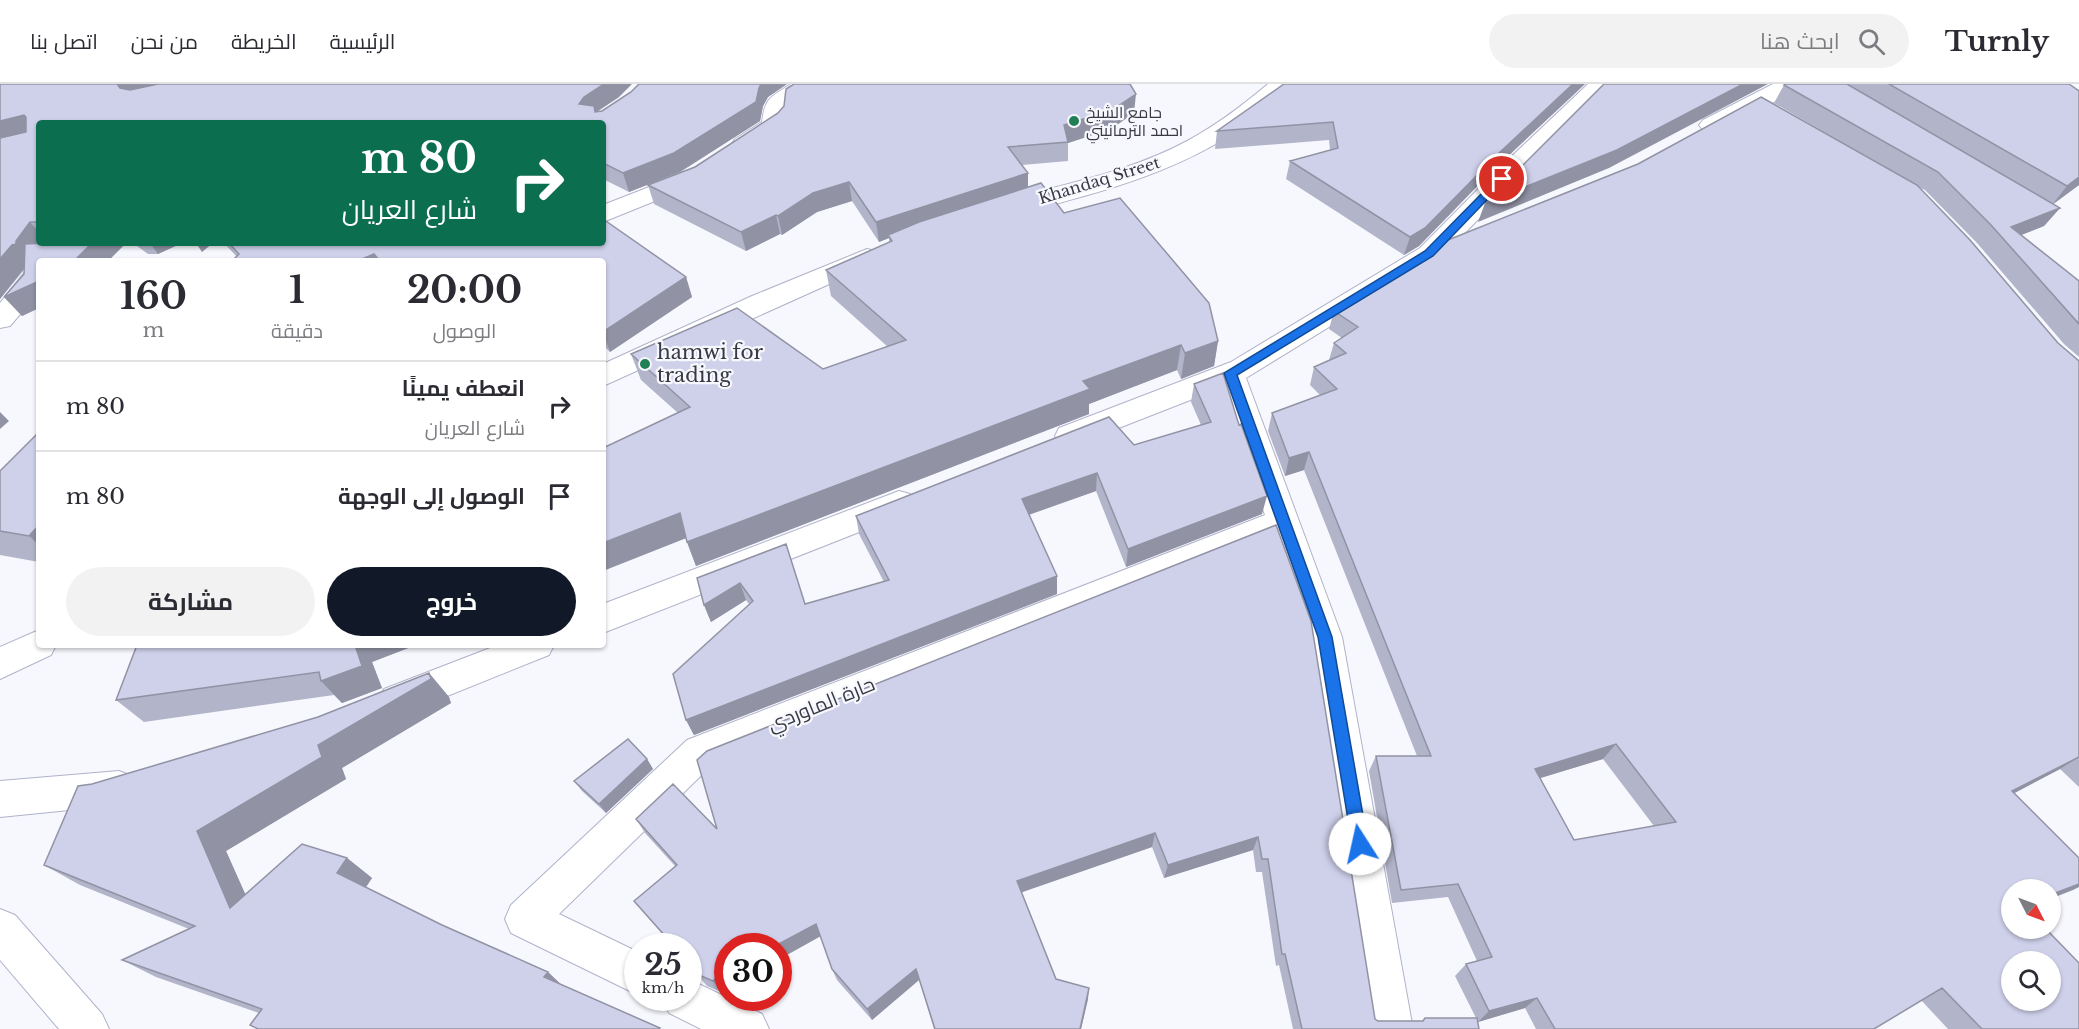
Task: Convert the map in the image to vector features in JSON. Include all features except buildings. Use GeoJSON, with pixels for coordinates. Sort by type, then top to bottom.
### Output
{"type":"FeatureCollection","features":[{"type":"Feature","properties":{"kind":"street"},"geometry":{"type":"LineString","coordinates":[[606,213],[690,178],[718,161],[773,125],[776,104],[807,84]]}},
{"type":"Feature","properties":{"kind":"street","name":"Khandaq Street"},"geometry":{"type":"LineString","coordinates":[[981,216],[1123,176],[1178,156],[1220,132],[1282,84]]}},
{"type":"Feature","properties":{"kind":"street"},"geometry":{"type":"LineString","coordinates":[[1429,254],[1502,179],[1601,84]]}},
{"type":"Feature","properties":{"kind":"street"},"geometry":{"type":"LineString","coordinates":[[1690,136],[1792,84]]}},
{"type":"Feature","properties":{"kind":"street"},"geometry":{"type":"LineString","coordinates":[[1751,103],[1782,120]]}},
{"type":"Feature","properties":{"kind":"street"},"geometry":{"type":"LineString","coordinates":[[1043,447],[1241,369],[1429,254],[1482,232]]}},
{"type":"Feature","properties":{"kind":"street"},"geometry":{"type":"LineString","coordinates":[[606,375],[762,302],[891,248]]}},
{"type":"Feature","properties":{"kind":"street"},"geometry":{"type":"LineString","coordinates":[[19,308],[36,279]]}},
{"type":"Feature","properties":{"kind":"street"},"geometry":{"type":"LineString","coordinates":[[1230,373],[1325,637],[1391,1029]]}},
{"type":"Feature","properties":{"kind":"street"},"geometry":{"type":"LineString","coordinates":[[606,618],[922,494]]}},
{"type":"Feature","properties":{"kind":"street","name":"حارة الماوردي"},"geometry":{"type":"LineString","coordinates":[[624,968],[525,919],[700,752],[1284,521]]}},
{"type":"Feature","properties":{"kind":"street"},"geometry":{"type":"LineString","coordinates":[[0,664],[36,646]]}},
{"type":"Feature","properties":{"kind":"street"},"geometry":{"type":"LineString","coordinates":[[363,713],[529,648]]}},
{"type":"Feature","properties":{"kind":"street"},"geometry":{"type":"LineString","coordinates":[[0,799],[124,788],[147,781]]}},
{"type":"Feature","properties":{"kind":"street"},"geometry":{"type":"LineString","coordinates":[[0,929],[87,1029]]}},
{"type":"Feature","properties":{"kind":"street"},"geometry":{"type":"LineString","coordinates":[[702,1007],[747,1029]]}},
{"type":"Feature","properties":{"kind":"place","name":"جامع الشيخ احمد الترمانيني"},"geometry":{"type":"Point","coordinates":[1074,121]}},
{"type":"Feature","properties":{"kind":"place","name":"hamwi for trading"},"geometry":{"type":"Point","coordinates":[645,364]}},
{"type":"Feature","properties":{"kind":"route"},"geometry":{"type":"LineString","coordinates":[[1360,844],[1325,637],[1230,373],[1241,369],[1429,254],[1502,179]]}}]}
